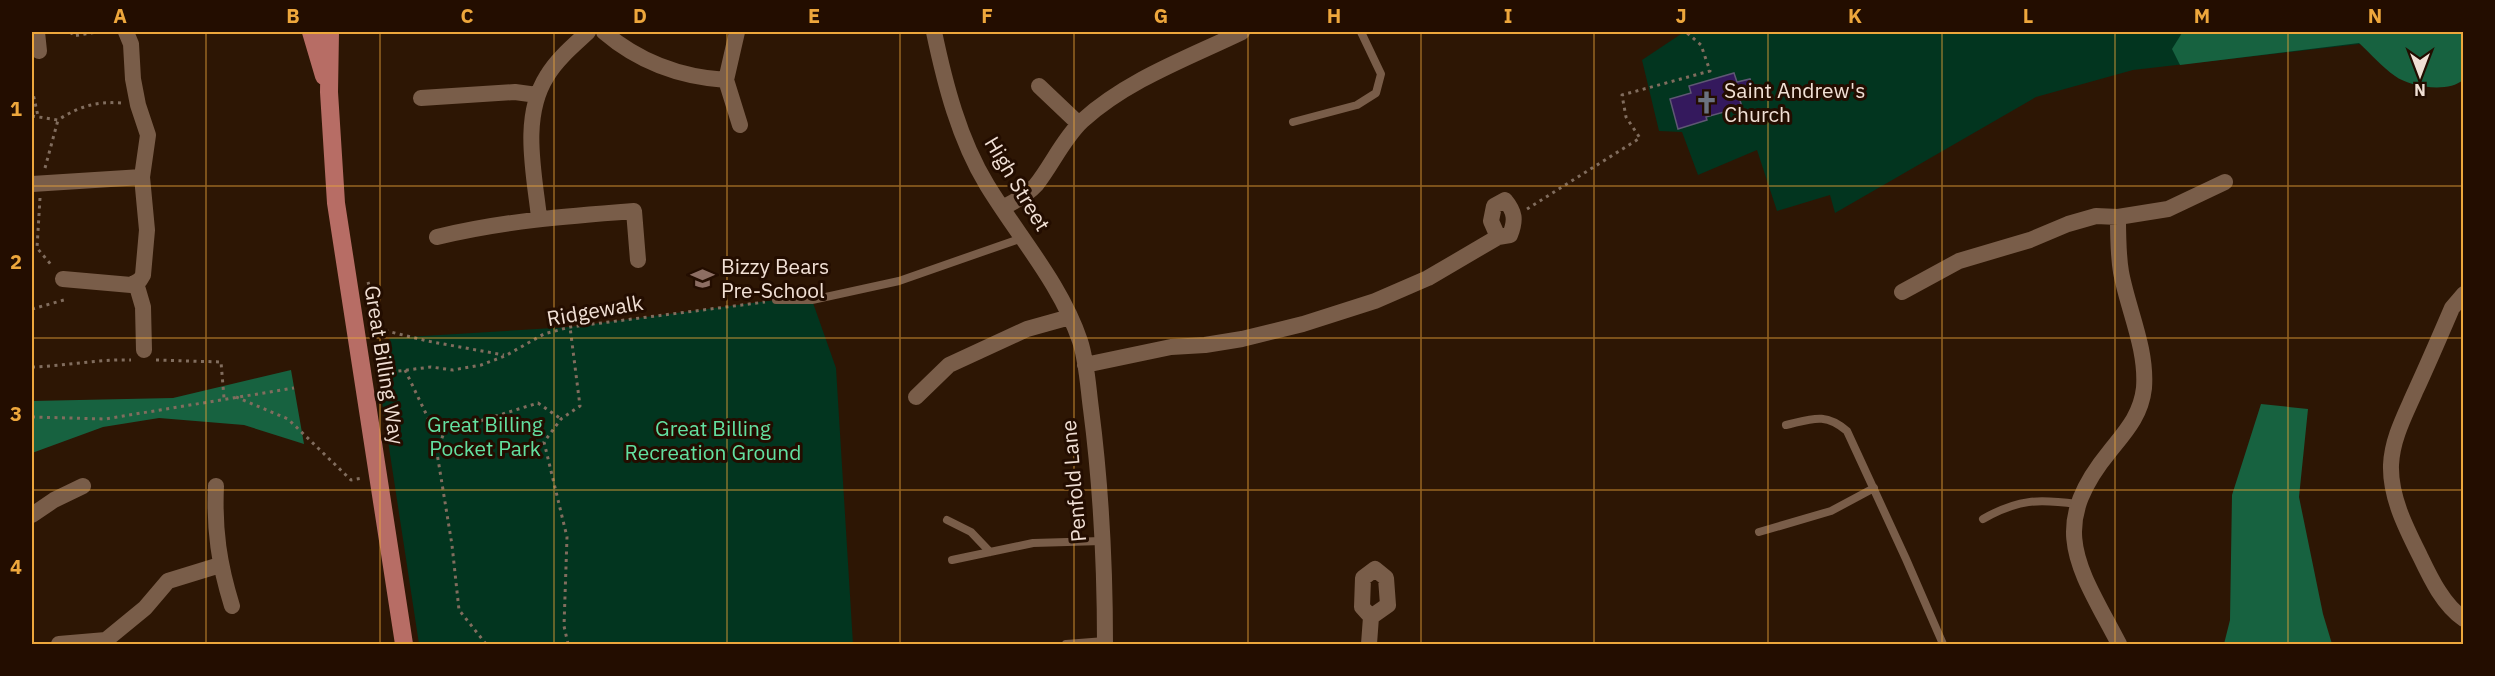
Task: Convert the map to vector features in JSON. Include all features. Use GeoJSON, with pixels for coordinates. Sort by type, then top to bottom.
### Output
{"type":"FeatureCollection","features":[{"type":"Feature","properties":{"kind":"main road","name":"Great Billing Way"},"geometry":{"type":"LineString","coordinates":[[310,32],[329,92]]}},
{"type":"Feature","properties":{"kind":"main road","name":"Great Billing Way"},"geometry":{"type":"LineString","coordinates":[[330,32],[329,92],[336,203],[404,645]]}},
{"type":"Feature","properties":{"kind":"street"},"geometry":{"type":"LineString","coordinates":[[37,32],[39,51]]}},
{"type":"Feature","properties":{"kind":"street"},"geometry":{"type":"LineString","coordinates":[[63,279],[132,285],[143,275],[147,230],[142,177],[148,135],[138,105],[133,79],[131,44],[126,32]]}},
{"type":"Feature","properties":{"kind":"street"},"geometry":{"type":"LineString","coordinates":[[539,218],[531,129],[537,95],[547,75],[567,51],[588,32]]}},
{"type":"Feature","properties":{"kind":"street"},"geometry":{"type":"LineString","coordinates":[[604,32],[631,52],[667,69],[696,77],[726,80]]}},
{"type":"Feature","properties":{"kind":"street"},"geometry":{"type":"LineString","coordinates":[[737,32],[726,80],[740,125]]}},
{"type":"Feature","properties":{"kind":"street","name":"High Street"},"geometry":{"type":"LineString","coordinates":[[934,32],[940,63],[967,146],[986,184],[1070,317]]}},
{"type":"Feature","properties":{"kind":"street"},"geometry":{"type":"LineString","coordinates":[[1002,208],[1018,200],[1035,186],[1079,124],[1100,105],[1147,78],[1242,32]]}},
{"type":"Feature","properties":{"kind":"street"},"geometry":{"type":"LineString","coordinates":[[1039,86],[1079,124]]}},
{"type":"Feature","properties":{"kind":"street"},"geometry":{"type":"LineString","coordinates":[[421,98],[515,92],[537,95]]}},
{"type":"Feature","properties":{"kind":"street"},"geometry":{"type":"LineString","coordinates":[[36,183],[142,177]]}},
{"type":"Feature","properties":{"kind":"street"},"geometry":{"type":"LineString","coordinates":[[1902,292],[1959,261],[1993,253],[2096,216],[2118,218],[2168,209],[2225,182]]}},
{"type":"Feature","properties":{"kind":"street"},"geometry":{"type":"LineString","coordinates":[[1085,365],[1171,347],[1205,345],[1242,339],[1303,324],[1375,301],[1428,278],[1498,237],[1510,235],[1514,210],[1505,200],[1494,206],[1491,221],[1498,237]]}},
{"type":"Feature","properties":{"kind":"street"},"geometry":{"type":"LineString","coordinates":[[437,237],[483,225],[539,218],[634,211],[639,260]]}},
{"type":"Feature","properties":{"kind":"street"},"geometry":{"type":"LineString","coordinates":[[2118,218],[2120,262],[2140,344],[2144,388],[2141,405],[2134,421],[2092,472],[2077,504],[2073,530],[2079,566],[2119,645]]}},
{"type":"Feature","properties":{"kind":"street"},"geometry":{"type":"LineString","coordinates":[[136,283],[143,307],[144,350]]}},
{"type":"Feature","properties":{"kind":"street"},"geometry":{"type":"LineString","coordinates":[[2463,294],[2452,308],[2394,442],[2391,465],[2393,489],[2403,521],[2440,593],[2456,614],[2463,619]]}},
{"type":"Feature","properties":{"kind":"street"},"geometry":{"type":"LineString","coordinates":[[916,396],[949,365],[1027,329],[1070,317]]}},
{"type":"Feature","properties":{"kind":"street","name":"Penfold Lane"},"geometry":{"type":"LineString","coordinates":[[1070,317],[1081,343],[1094,432],[1102,541],[1105,643]]}},
{"type":"Feature","properties":{"kind":"street"},"geometry":{"type":"LineString","coordinates":[[32,515],[54,500],[83,486]]}},
{"type":"Feature","properties":{"kind":"street"},"geometry":{"type":"LineString","coordinates":[[216,486],[214,521],[220,565],[232,606]]}},
{"type":"Feature","properties":{"kind":"street"},"geometry":{"type":"LineString","coordinates":[[59,645],[107,643],[145,608],[168,580],[220,565]]}},
{"type":"Feature","properties":{"kind":"street"},"geometry":{"type":"LineString","coordinates":[[1369,645],[1371,617]]}},
{"type":"Feature","properties":{"kind":"lane"},"geometry":{"type":"LineString","coordinates":[[1293,122],[1357,105],[1376,93],[1380,74],[1361,32]]}},
{"type":"Feature","properties":{"kind":"lane"},"geometry":{"type":"LineString","coordinates":[[776,300],[812,300],[899,281],[1022,238]]}},
{"type":"Feature","properties":{"kind":"lane"},"geometry":{"type":"LineString","coordinates":[[1786,425],[1822,418],[1835,421],[1847,431],[1943,645]]}},
{"type":"Feature","properties":{"kind":"lane"},"geometry":{"type":"LineString","coordinates":[[1759,532],[1832,511],[1874,488]]}},
{"type":"Feature","properties":{"kind":"lane"},"geometry":{"type":"LineString","coordinates":[[1983,519],[2007,506],[2023,502],[2045,501],[2077,504]]}},
{"type":"Feature","properties":{"kind":"lane"},"geometry":{"type":"LineString","coordinates":[[947,520],[971,532],[990,552]]}},
{"type":"Feature","properties":{"kind":"lane"},"geometry":{"type":"LineString","coordinates":[[952,560],[1033,543],[1102,541]]}},
{"type":"Feature","properties":{"kind":"lane"},"geometry":{"type":"LineString","coordinates":[[1066,645],[1105,643]]}},
{"type":"Feature","properties":{"kind":"path"},"geometry":{"type":"LineString","coordinates":[[71,32],[73,36],[97,32]]}},
{"type":"Feature","properties":{"kind":"path"},"geometry":{"type":"LineString","coordinates":[[1514,218],[1640,138],[1626,117],[1622,95],[1710,71],[1701,45],[1686,32]]}},
{"type":"Feature","properties":{"kind":"path"},"geometry":{"type":"LineString","coordinates":[[32,89],[38,117]]}},
{"type":"Feature","properties":{"kind":"path"},"geometry":{"type":"LineString","coordinates":[[32,309],[64,300],[63,279],[37,248],[36,183],[58,120],[76,108],[105,102],[138,105]]}},
{"type":"Feature","properties":{"kind":"path"},"geometry":{"type":"LineString","coordinates":[[32,116],[58,120]]}},
{"type":"Feature","properties":{"kind":"path"},"geometry":{"type":"LineString","coordinates":[[348,281],[367,279],[375,312],[383,330],[505,356]]}},
{"type":"Feature","properties":{"kind":"path","name":"Ridgewalk"},"geometry":{"type":"LineString","coordinates":[[391,372],[431,367],[462,368],[481,365],[505,356],[544,334],[570,327],[776,300]]}},
{"type":"Feature","properties":{"kind":"path"},"geometry":{"type":"LineString","coordinates":[[568,645],[564,626],[567,537],[544,442],[561,418],[580,406],[570,327]]}},
{"type":"Feature","properties":{"kind":"path"},"geometry":{"type":"LineString","coordinates":[[405,370],[431,424],[444,432],[538,403],[561,418]]}},
{"type":"Feature","properties":{"kind":"path"},"geometry":{"type":"LineString","coordinates":[[32,417],[105,418],[294,388]]}},
{"type":"Feature","properties":{"kind":"path"},"geometry":{"type":"LineString","coordinates":[[235,397],[288,419],[351,480],[378,476]]}},
{"type":"Feature","properties":{"kind":"path"},"geometry":{"type":"LineString","coordinates":[[444,432],[437,453],[452,545],[459,610],[486,645]]}},
{"type":"Feature","properties":{"kind":"green space"},"geometry":{"type":"Polygon","coordinates":[[[1684,32],[2464,32],[2133,70],[2036,97],[1835,213],[1830,195],[1777,211],[1757,150],[1698,175],[1682,132],[1659,131],[1642,60],[1684,32]]]}},
{"type":"Feature","properties":{"kind":"green space"},"geometry":{"type":"Polygon","coordinates":[[[2463,32],[2463,80],[2456,84],[2439,87],[2410,83],[2381,65],[2359,43],[2180,65],[2172,49],[2182,33],[2463,32]]]}},
{"type":"Feature","properties":{"kind":"green space"},"geometry":{"type":"Polygon","coordinates":[[[776,300],[812,300],[836,368],[853,644],[419,644],[377,369],[390,338],[570,327],[776,300]]]}},
{"type":"Feature","properties":{"kind":"green space"},"geometry":{"type":"Polygon","coordinates":[[[291,370],[304,444],[244,425],[159,418],[103,427],[32,453],[32,401],[173,398],[291,370]]]}},
{"type":"Feature","properties":{"kind":"green space"},"geometry":{"type":"Polygon","coordinates":[[[2261,404],[2308,409],[2299,497],[2323,614],[2332,644],[2224,644],[2230,620],[2232,495],[2261,404]]]}},
{"type":"Feature","properties":{"kind":"building","name":"Saint Andrew's Church"},"geometry":{"type":"Polygon","coordinates":[[[1734,73],[1737,82],[1750,79],[1754,93],[1739,97],[1742,107],[1706,117],[1707,120],[1678,129],[1670,99],[1691,93],[1689,86],[1734,73]]]}},
{"type":"Feature","properties":{"kind":"place","name":"Saint Andrew's Church"},"geometry":{"type":"Point","coordinates":[1706,103]}},
{"type":"Feature","properties":{"kind":"place","name":"Bizzy Bears Pre-School"},"geometry":{"type":"Point","coordinates":[703,279]}},
{"type":"Feature","properties":{"kind":"park label","name":"Great Billing Pocket Park"},"geometry":{"type":"Point","coordinates":[485,437]}},
{"type":"Feature","properties":{"kind":"park label","name":"Great Billing Recreation Ground"},"geometry":{"type":"Point","coordinates":[713,441]}}]}
